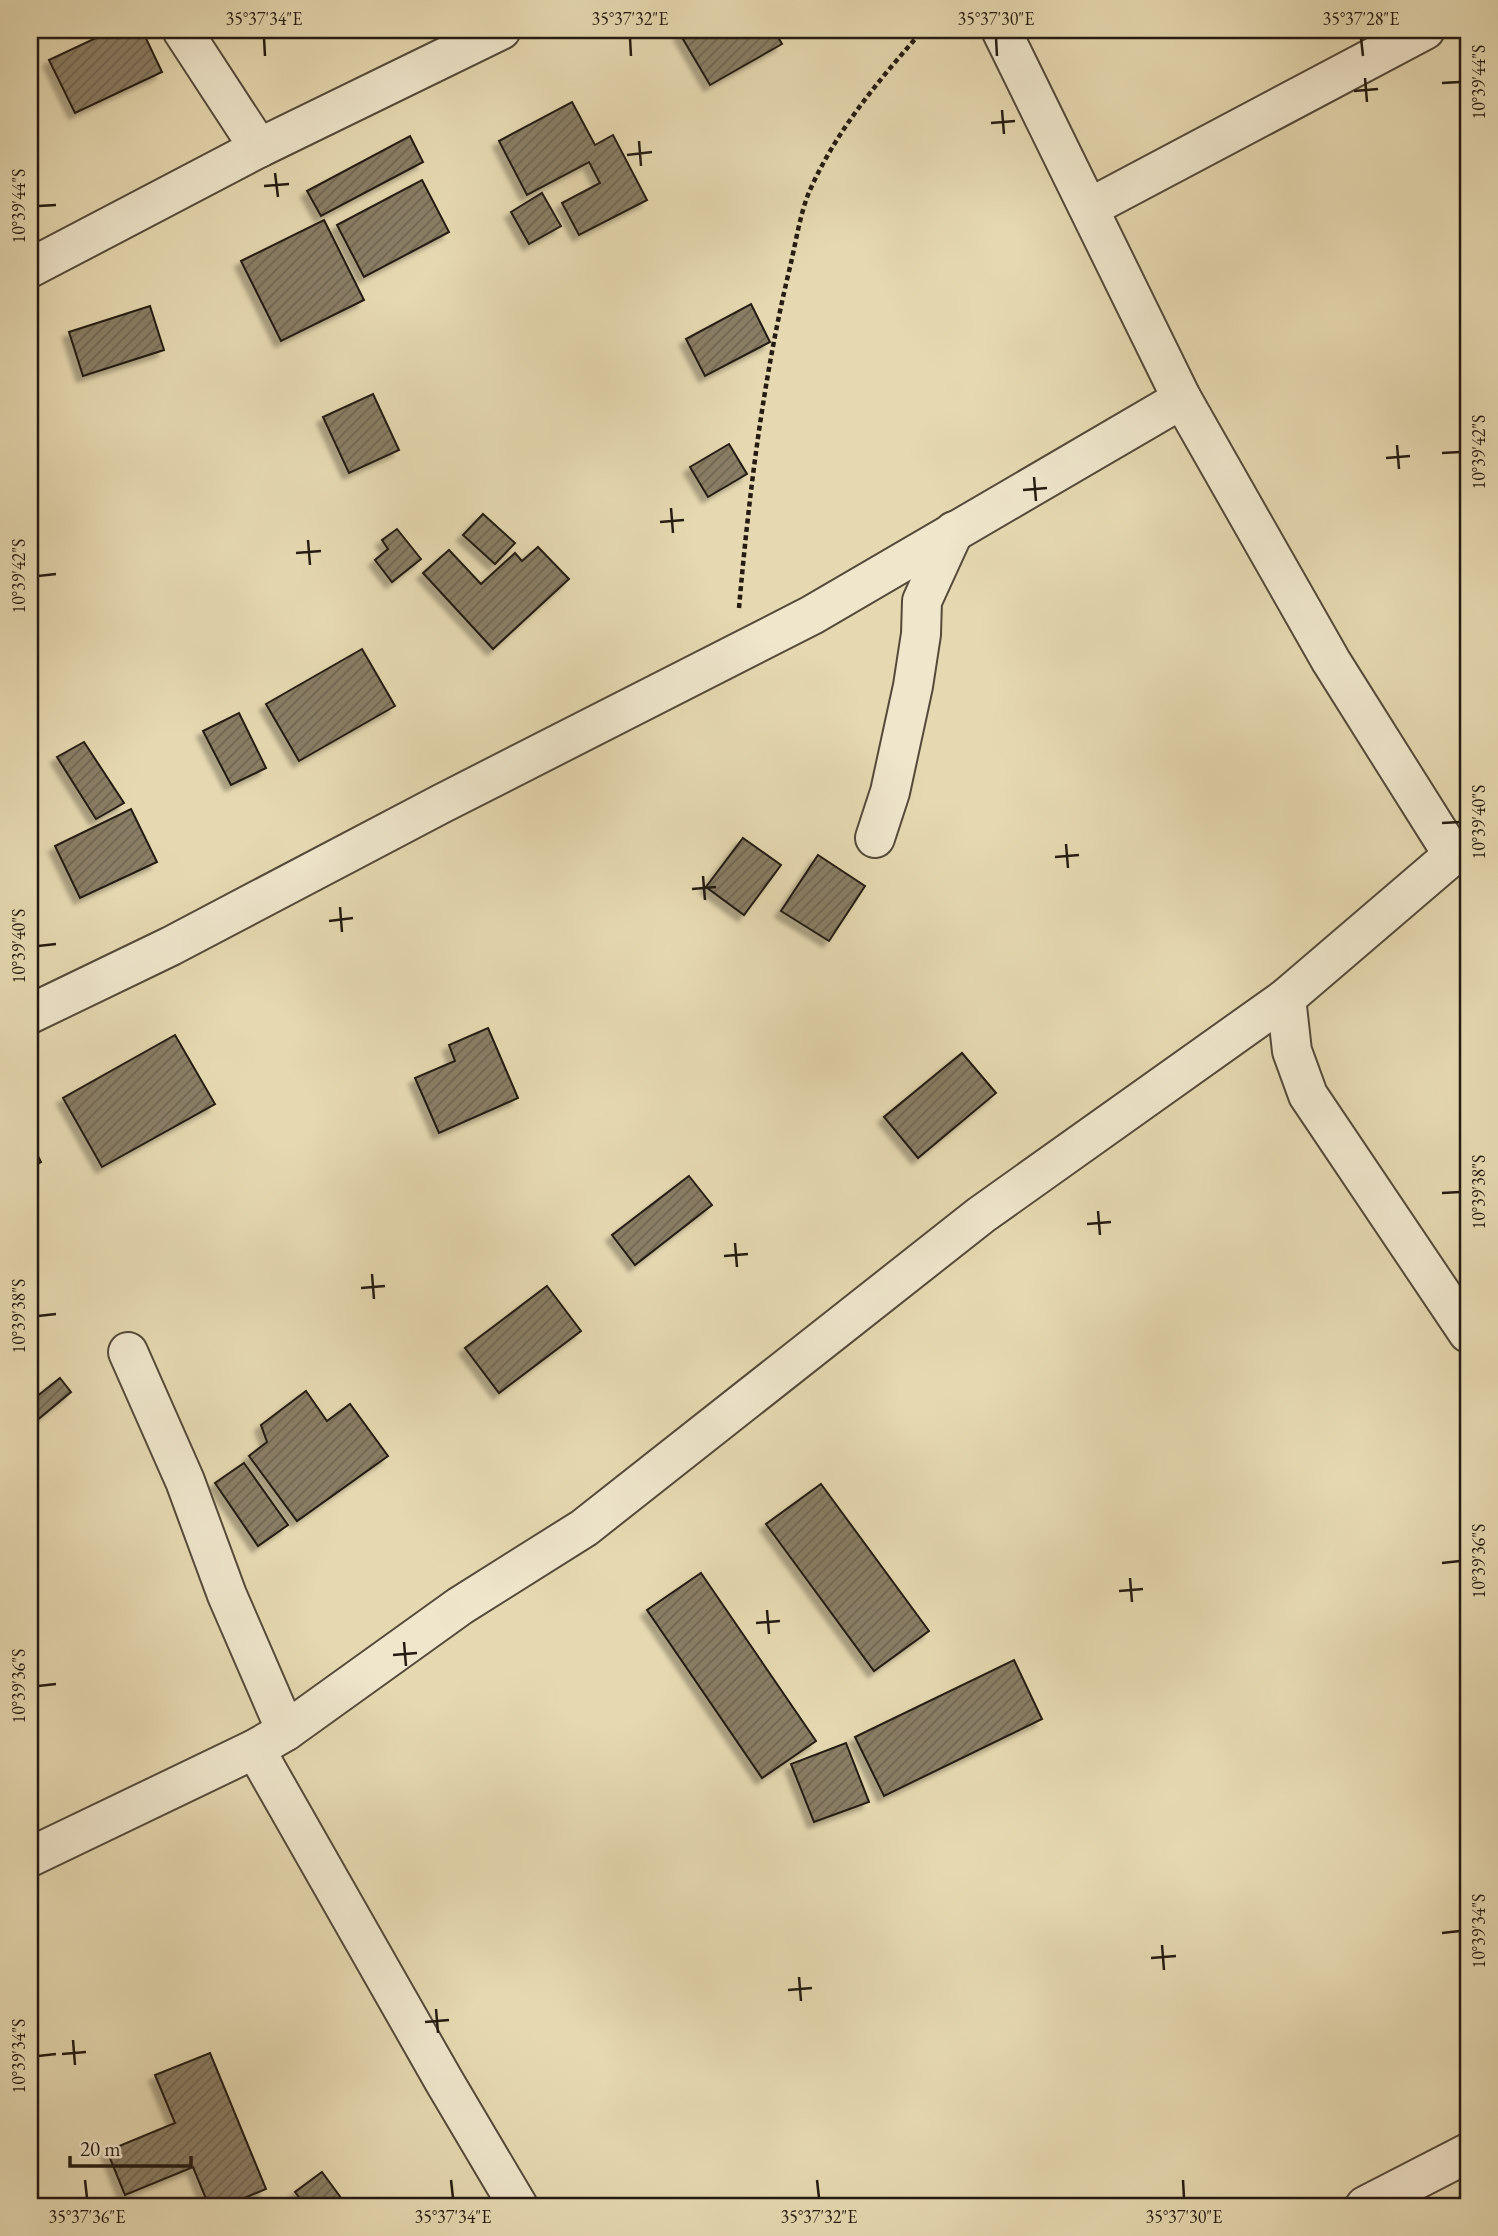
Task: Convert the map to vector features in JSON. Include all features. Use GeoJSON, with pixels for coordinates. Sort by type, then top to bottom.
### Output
{"type":"FeatureCollection","features":[{"type":"Feature","properties":{"kind":"street"},"geometry":{"type":"LineString","coordinates":[[182,30],[259,148]]}},
{"type":"Feature","properties":{"kind":"street"},"geometry":{"type":"LineString","coordinates":[[30,268],[259,148],[501,30]]}},
{"type":"Feature","properties":{"kind":"street"},"geometry":{"type":"LineString","coordinates":[[30,1857],[270,1740],[460,1606],[584,1528],[981,1215],[1286,998],[1461,852],[1331,660],[1182,399],[1014,60],[1002,30]]}},
{"type":"Feature","properties":{"kind":"street"},"geometry":{"type":"LineString","coordinates":[[1089,208],[1425,30]]}},
{"type":"Feature","properties":{"kind":"street"},"geometry":{"type":"LineString","coordinates":[[30,1014],[171,946],[811,615],[1182,399]]}},
{"type":"Feature","properties":{"kind":"street"},"geometry":{"type":"LineString","coordinates":[[875,838],[890,792],[913,686],[922,601],[954,531]]}},
{"type":"Feature","properties":{"kind":"street"},"geometry":{"type":"LineString","coordinates":[[1286,998],[1292,1051],[1308,1095],[1468,1333]]}},
{"type":"Feature","properties":{"kind":"street"},"geometry":{"type":"LineString","coordinates":[[128,1352],[185,1480],[227,1595],[270,1740],[437,2069],[519,2206]]}},
{"type":"Feature","properties":{"kind":"street"},"geometry":{"type":"LineString","coordinates":[[1365,2206],[1468,2153]]}},
{"type":"Feature","properties":{"kind":"path"},"geometry":{"type":"LineString","coordinates":[[734,654],[750,489],[782,298],[809,192],[835,141],[883,75],[923,30]]}},
{"type":"Feature","properties":{"kind":"building"},"geometry":{"type":"Polygon","coordinates":[[[113,30],[142,30],[162,72],[75,113],[49,60],[113,30]]]}},
{"type":"Feature","properties":{"kind":"building"},"geometry":{"type":"Polygon","coordinates":[[[687,30],[774,30],[782,44],[710,85],[680,34],[687,30]]]}},
{"type":"Feature","properties":{"kind":"building"},"geometry":{"type":"Polygon","coordinates":[[[572,102],[595,145],[613,135],[647,200],[579,235],[562,203],[600,183],[589,162],[527,195],[499,141],[572,102]]]}},
{"type":"Feature","properties":{"kind":"building"},"geometry":{"type":"Polygon","coordinates":[[[410,136],[423,162],[321,216],[307,191],[410,136]]]}},
{"type":"Feature","properties":{"kind":"building"},"geometry":{"type":"Polygon","coordinates":[[[422,180],[449,232],[364,277],[337,225],[422,180]]]}},
{"type":"Feature","properties":{"kind":"building"},"geometry":{"type":"Polygon","coordinates":[[[542,193],[561,226],[529,244],[511,212],[542,193]]]}},
{"type":"Feature","properties":{"kind":"building"},"geometry":{"type":"Polygon","coordinates":[[[324,220],[364,300],[281,341],[241,261],[324,220]]]}},
{"type":"Feature","properties":{"kind":"building"},"geometry":{"type":"Polygon","coordinates":[[[751,304],[770,342],[705,376],[686,339],[751,304]]]}},
{"type":"Feature","properties":{"kind":"building"},"geometry":{"type":"Polygon","coordinates":[[[150,306],[164,350],[83,376],[69,332],[150,306]]]}},
{"type":"Feature","properties":{"kind":"building"},"geometry":{"type":"Polygon","coordinates":[[[373,394],[399,450],[349,473],[323,417],[373,394]]]}},
{"type":"Feature","properties":{"kind":"building"},"geometry":{"type":"Polygon","coordinates":[[[729,444],[747,474],[708,497],[690,467],[729,444]]]}},
{"type":"Feature","properties":{"kind":"building"},"geometry":{"type":"Polygon","coordinates":[[[483,514],[515,543],[495,564],[463,535],[483,514]]]}},
{"type":"Feature","properties":{"kind":"building"},"geometry":{"type":"Polygon","coordinates":[[[397,529],[421,559],[392,582],[375,560],[388,549],[382,540],[397,529]]]}},
{"type":"Feature","properties":{"kind":"building"},"geometry":{"type":"Polygon","coordinates":[[[538,547],[569,579],[493,649],[423,573],[449,550],[481,584],[515,553],[522,561],[538,547]]]}},
{"type":"Feature","properties":{"kind":"building"},"geometry":{"type":"Polygon","coordinates":[[[362,649],[395,706],[299,761],[266,704],[362,649]]]}},
{"type":"Feature","properties":{"kind":"building"},"geometry":{"type":"Polygon","coordinates":[[[239,713],[266,768],[231,785],[203,731],[239,713]]]}},
{"type":"Feature","properties":{"kind":"building"},"geometry":{"type":"Polygon","coordinates":[[[84,742],[124,803],[96,819],[57,757],[84,742]]]}},
{"type":"Feature","properties":{"kind":"building"},"geometry":{"type":"Polygon","coordinates":[[[131,809],[157,862],[80,898],[55,846],[131,809]]]}},
{"type":"Feature","properties":{"kind":"building"},"geometry":{"type":"Polygon","coordinates":[[[743,838],[781,865],[744,915],[706,887],[743,838]]]}},
{"type":"Feature","properties":{"kind":"building"},"geometry":{"type":"Polygon","coordinates":[[[818,855],[865,886],[829,941],[781,911],[818,855]]]}},
{"type":"Feature","properties":{"kind":"building"},"geometry":{"type":"Polygon","coordinates":[[[488,1028],[518,1098],[439,1133],[415,1078],[455,1061],[449,1045],[488,1028]]]}},
{"type":"Feature","properties":{"kind":"building"},"geometry":{"type":"Polygon","coordinates":[[[175,1035],[215,1104],[102,1167],[63,1098],[175,1035]]]}},
{"type":"Feature","properties":{"kind":"building"},"geometry":{"type":"Polygon","coordinates":[[[962,1053],[996,1093],[918,1158],[884,1117],[962,1053]]]}},
{"type":"Feature","properties":{"kind":"building"},"geometry":{"type":"Polygon","coordinates":[[[30,1140],[41,1162],[30,1168],[30,1140]]]}},
{"type":"Feature","properties":{"kind":"building"},"geometry":{"type":"Polygon","coordinates":[[[689,1176],[712,1205],[635,1265],[612,1235],[689,1176]]]}},
{"type":"Feature","properties":{"kind":"building"},"geometry":{"type":"Polygon","coordinates":[[[547,1286],[581,1331],[499,1393],[465,1348],[547,1286]]]}},
{"type":"Feature","properties":{"kind":"building"},"geometry":{"type":"Polygon","coordinates":[[[60,1378],[71,1392],[30,1426],[30,1402],[60,1378]]]}},
{"type":"Feature","properties":{"kind":"building"},"geometry":{"type":"Polygon","coordinates":[[[306,1391],[327,1421],[350,1404],[388,1456],[297,1521],[249,1456],[267,1442],[261,1425],[306,1391]]]}},
{"type":"Feature","properties":{"kind":"building"},"geometry":{"type":"Polygon","coordinates":[[[244,1463],[288,1525],[258,1546],[215,1483],[244,1463]]]}},
{"type":"Feature","properties":{"kind":"building"},"geometry":{"type":"Polygon","coordinates":[[[821,1484],[929,1631],[874,1671],[766,1524],[821,1484]]]}},
{"type":"Feature","properties":{"kind":"building"},"geometry":{"type":"Polygon","coordinates":[[[701,1573],[816,1741],[762,1778],[647,1610],[701,1573]]]}},
{"type":"Feature","properties":{"kind":"building"},"geometry":{"type":"Polygon","coordinates":[[[1014,1660],[1042,1719],[884,1796],[855,1737],[1014,1660]]]}},
{"type":"Feature","properties":{"kind":"building"},"geometry":{"type":"Polygon","coordinates":[[[846,1743],[869,1802],[814,1822],[791,1764],[846,1743]]]}},
{"type":"Feature","properties":{"kind":"building"},"geometry":{"type":"Polygon","coordinates":[[[210,2053],[266,2189],[225,2206],[209,2206],[193,2167],[125,2195],[107,2151],[175,2123],[155,2075],[210,2053]]]}},
{"type":"Feature","properties":{"kind":"building"},"geometry":{"type":"Polygon","coordinates":[[[322,2172],[347,2206],[306,2206],[295,2192],[322,2172]]]}}]}
